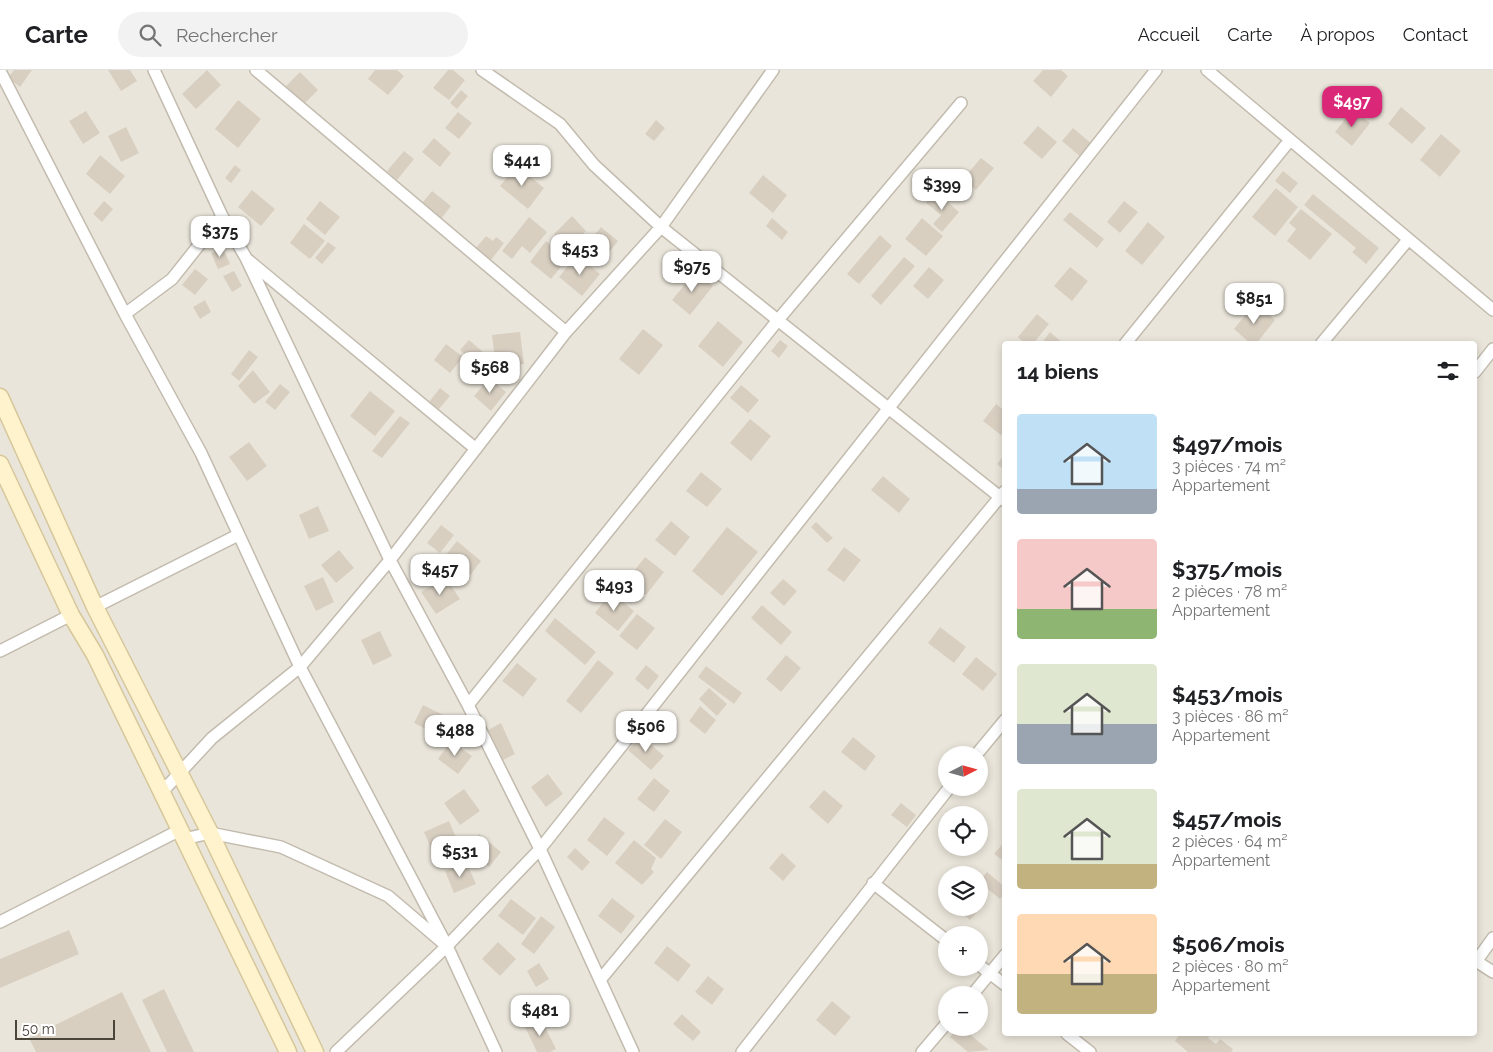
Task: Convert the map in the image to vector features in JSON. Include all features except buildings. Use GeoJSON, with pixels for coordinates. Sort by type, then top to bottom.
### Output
{"type":"FeatureCollection","features":[{"type":"Feature","properties":{"kind":"main road"},"geometry":{"type":"LineString","coordinates":[[0,398],[95,607],[181,774],[315,1052]]}},
{"type":"Feature","properties":{"kind":"main road"},"geometry":{"type":"LineString","coordinates":[[0,464],[71,615],[95,655],[288,1052]]}},
{"type":"Feature","properties":{"kind":"street"},"geometry":{"type":"LineString","coordinates":[[154,70],[222,216],[246,258],[390,560],[468,705],[540,849],[633,1052]]}},
{"type":"Feature","properties":{"kind":"street"},"geometry":{"type":"LineString","coordinates":[[256,70],[566,332]]}},
{"type":"Feature","properties":{"kind":"street"},"geometry":{"type":"LineString","coordinates":[[482,70],[560,124],[594,165],[661,227],[1002,494]]}},
{"type":"Feature","properties":{"kind":"street"},"geometry":{"type":"LineString","coordinates":[[161,793],[181,774],[212,738],[300,667],[390,560],[566,332],[661,227],[773,70]]}},
{"type":"Feature","properties":{"kind":"street"},"geometry":{"type":"LineString","coordinates":[[336,1052],[447,946],[540,849],[1156,70]]}},
{"type":"Feature","properties":{"kind":"street"},"geometry":{"type":"LineString","coordinates":[[1210,73],[1225,70]]}},
{"type":"Feature","properties":{"kind":"street"},"geometry":{"type":"LineString","coordinates":[[0,71],[125,314],[201,453],[300,667],[447,946],[496,1052]]}},
{"type":"Feature","properties":{"kind":"street"},"geometry":{"type":"LineString","coordinates":[[1210,73],[1407,241],[1493,310]]}},
{"type":"Feature","properties":{"kind":"street"},"geometry":{"type":"LineString","coordinates":[[468,705],[778,320],[961,104]]}},
{"type":"Feature","properties":{"kind":"street"},"geometry":{"type":"LineString","coordinates":[[1127,341],[1290,140]]}},
{"type":"Feature","properties":{"kind":"street"},"geometry":{"type":"LineString","coordinates":[[125,314],[172,278],[222,216]]}},
{"type":"Feature","properties":{"kind":"street"},"geometry":{"type":"LineString","coordinates":[[1324,341],[1407,241]]}},
{"type":"Feature","properties":{"kind":"street"},"geometry":{"type":"LineString","coordinates":[[246,258],[476,449]]}},
{"type":"Feature","properties":{"kind":"street"},"geometry":{"type":"LineString","coordinates":[[1477,369],[1493,349]]}},
{"type":"Feature","properties":{"kind":"street"},"geometry":{"type":"LineString","coordinates":[[600,980],[1002,498]]}},
{"type":"Feature","properties":{"kind":"street"},"geometry":{"type":"LineString","coordinates":[[95,607],[238,536]]}},
{"type":"Feature","properties":{"kind":"street"},"geometry":{"type":"LineString","coordinates":[[0,651],[71,615]]}},
{"type":"Feature","properties":{"kind":"street"},"geometry":{"type":"LineString","coordinates":[[983,746],[1002,724]]}},
{"type":"Feature","properties":{"kind":"street"},"geometry":{"type":"LineString","coordinates":[[742,1052],[942,796]]}},
{"type":"Feature","properties":{"kind":"street"},"geometry":{"type":"LineString","coordinates":[[0,922],[182,834],[210,833],[280,847],[388,896],[447,946]]}},
{"type":"Feature","properties":{"kind":"street"},"geometry":{"type":"LineString","coordinates":[[873,883],[938,934]]}},
{"type":"Feature","properties":{"kind":"street"},"geometry":{"type":"LineString","coordinates":[[1483,967],[1493,938]]}},
{"type":"Feature","properties":{"kind":"street"},"geometry":{"type":"LineString","coordinates":[[980,986],[1002,959]]}},
{"type":"Feature","properties":{"kind":"street"},"geometry":{"type":"LineString","coordinates":[[990,974],[1002,983]]}},
{"type":"Feature","properties":{"kind":"street"},"geometry":{"type":"LineString","coordinates":[[922,1052],[938,1033]]}},
{"type":"Feature","properties":{"kind":"street"},"geometry":{"type":"LineString","coordinates":[[1070,1036],[1090,1052]]}},
{"type":"Feature","properties":{"kind":"shaded area"},"geometry":{"type":"Polygon","coordinates":[[[0,70],[1493,70],[1493,1052],[0,1052],[0,70]]]}}]}
